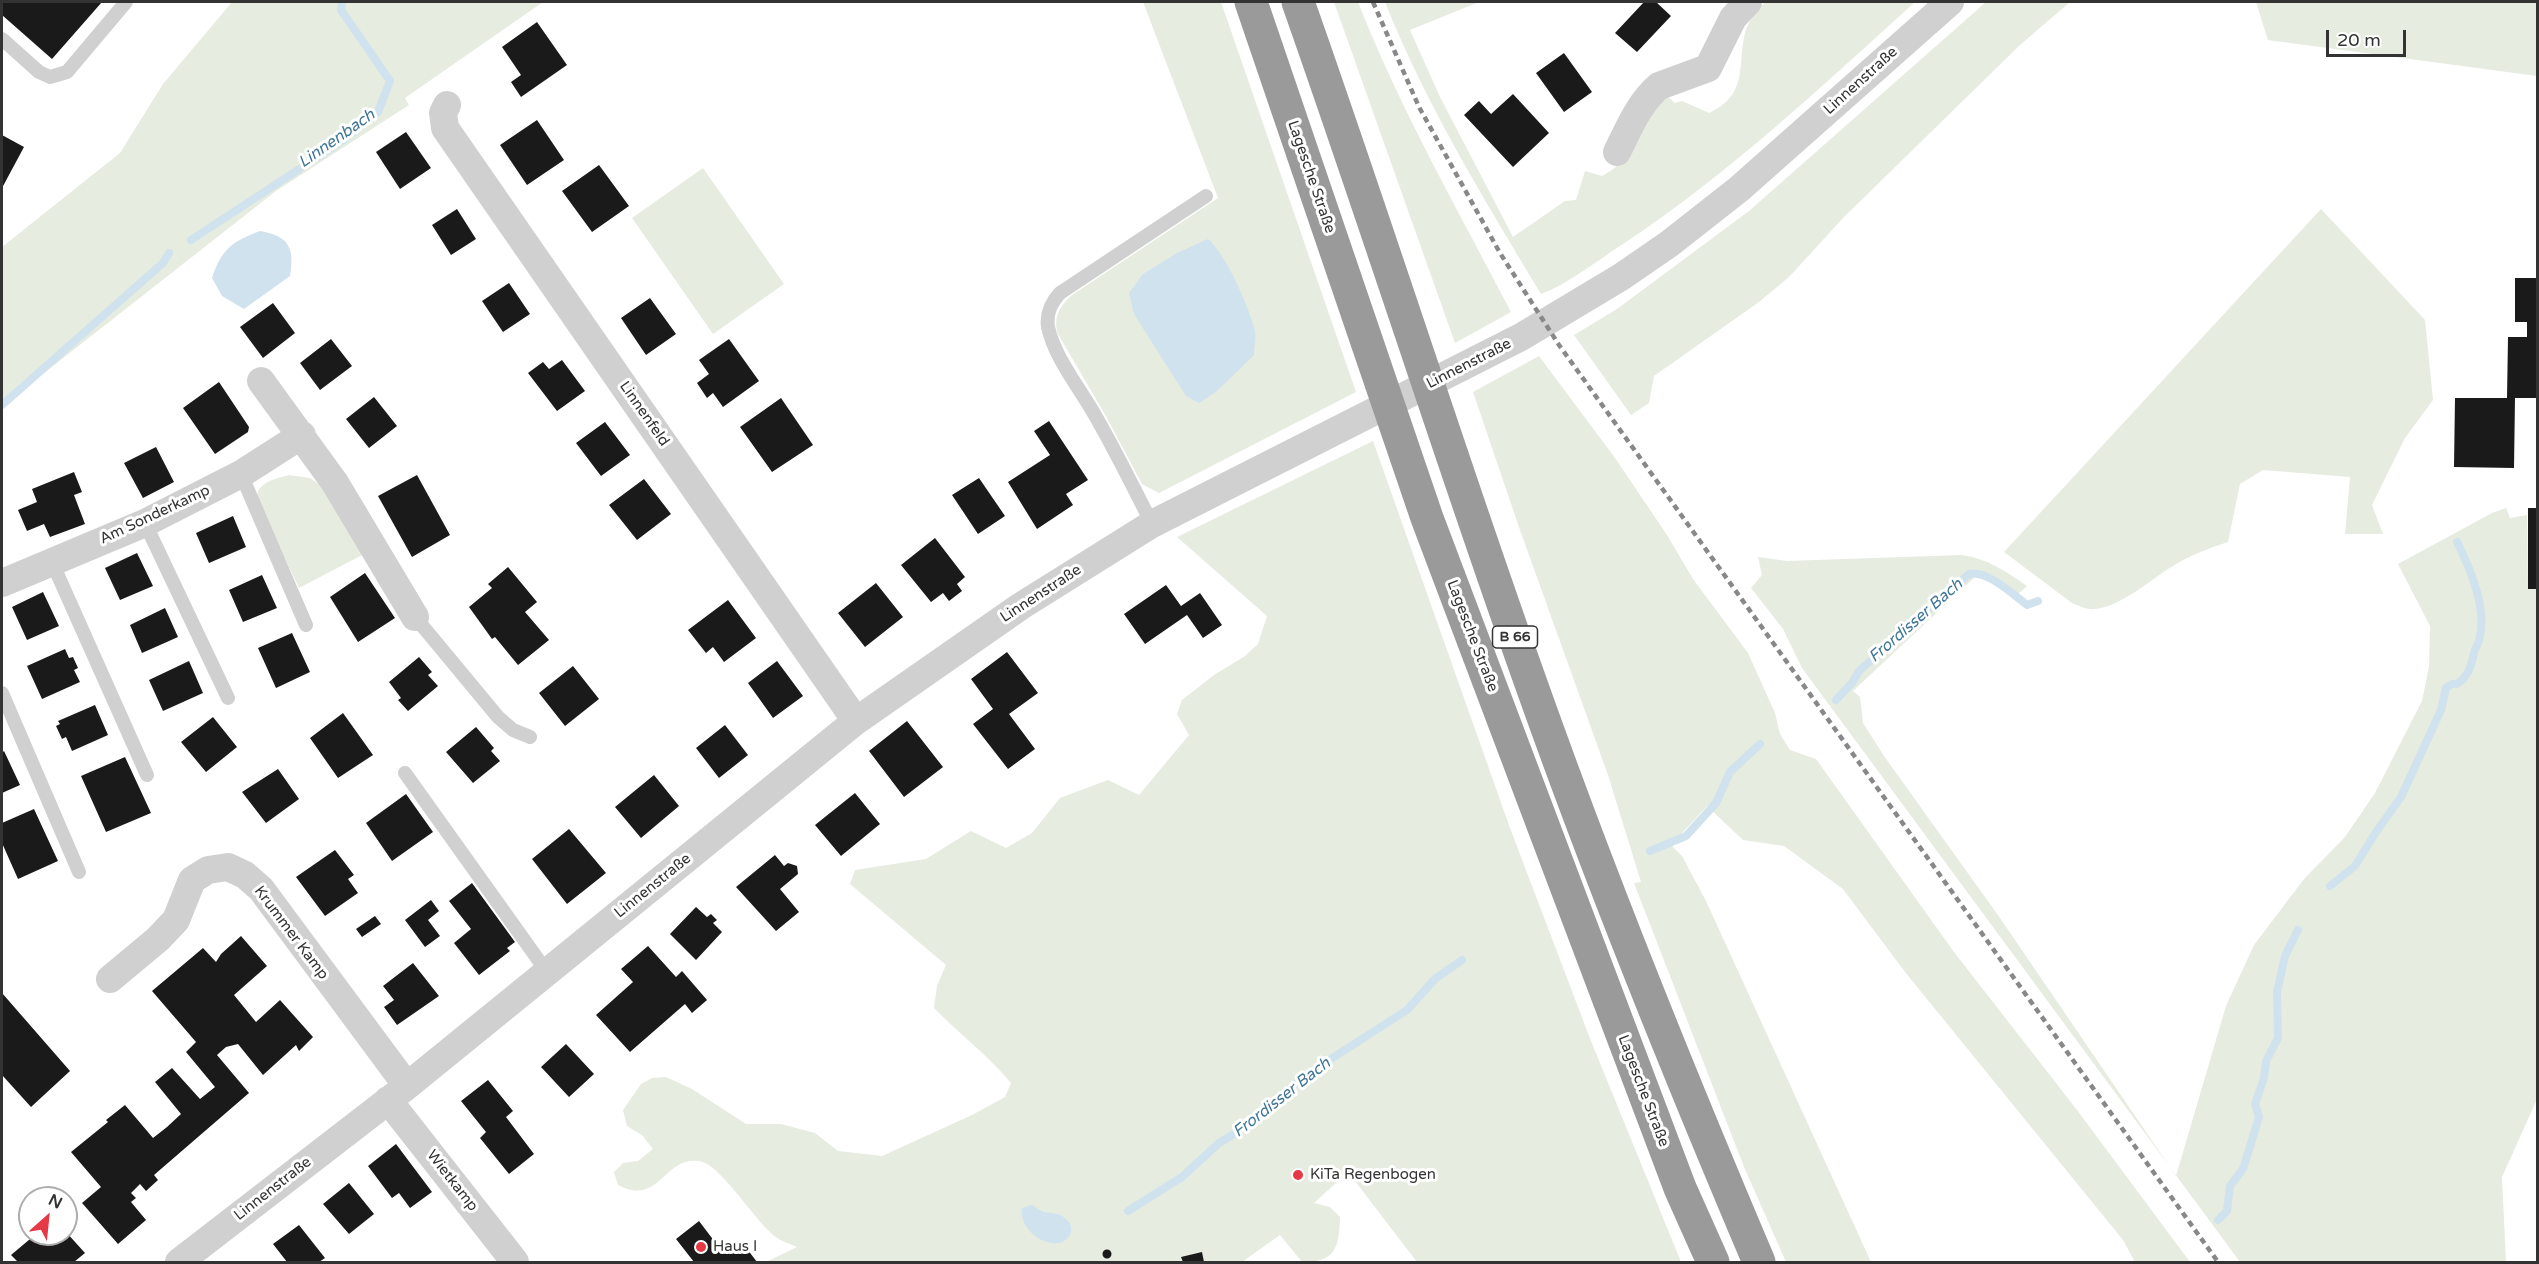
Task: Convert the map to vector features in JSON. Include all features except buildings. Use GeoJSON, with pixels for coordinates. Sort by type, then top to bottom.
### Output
{"type":"FeatureCollection","features":[{"type":"Feature","properties":{"kind":"highway","name":"Lagesche Straße"},"geometry":{"type":"LineString","coordinates":[[1251,2],[1427,518],[1680,1188],[1713,1263]]}},
{"type":"Feature","properties":{"kind":"highway","name":"B 66"},"geometry":{"type":"LineString","coordinates":[[1298,2],[1418,357],[1559,762],[1690,1100],[1759,1263]]}},
{"type":"Feature","properties":{"kind":"street"},"geometry":{"type":"LineString","coordinates":[[1617,152],[1638,111],[1653,91],[1659,86],[1708,68],[1733,18],[1748,2]]}},
{"type":"Feature","properties":{"kind":"street","name":"Linnenstraße"},"geometry":{"type":"LineString","coordinates":[[179,1263],[397,1093],[856,721],[1021,606],[1152,524],[1521,337],[1669,244],[1739,189],[1950,2]]}},
{"type":"Feature","properties":{"kind":"street","name":"Linnenfeld"},"geometry":{"type":"LineString","coordinates":[[447,105],[443,112],[445,128],[856,721]]}},
{"type":"Feature","properties":{"kind":"street"},"geometry":{"type":"LineString","coordinates":[[261,381],[335,483],[415,618]]}},
{"type":"Feature","properties":{"kind":"street","name":"Am Sonderkamp"},"geometry":{"type":"LineString","coordinates":[[2,583],[145,523],[240,474],[302,435]]}},
{"type":"Feature","properties":{"kind":"street","name":"Krummer Kamp"},"geometry":{"type":"LineString","coordinates":[[111,979],[158,939],[176,920],[192,880],[208,870],[228,867],[244,875],[261,889],[397,1093]]}},
{"type":"Feature","properties":{"kind":"street","name":"Wietkamp"},"geometry":{"type":"LineString","coordinates":[[397,1093],[515,1263]]}},
{"type":"Feature","properties":{"kind":"lane"},"geometry":{"type":"LineString","coordinates":[[2,39],[44,74],[50,77],[67,72],[126,2]]}},
{"type":"Feature","properties":{"kind":"lane"},"geometry":{"type":"LineString","coordinates":[[1152,524],[1096,418],[1053,344],[1048,313],[1052,301],[1060,293],[1206,196]]}},
{"type":"Feature","properties":{"kind":"lane"},"geometry":{"type":"LineString","coordinates":[[240,474],[306,625]]}},
{"type":"Feature","properties":{"kind":"lane"},"geometry":{"type":"LineString","coordinates":[[145,523],[228,698]]}},
{"type":"Feature","properties":{"kind":"lane"},"geometry":{"type":"LineString","coordinates":[[52,562],[147,775]]}},
{"type":"Feature","properties":{"kind":"lane"},"geometry":{"type":"LineString","coordinates":[[415,618],[498,717],[513,730],[530,736]]}},
{"type":"Feature","properties":{"kind":"lane"},"geometry":{"type":"LineString","coordinates":[[2,693],[79,872]]}},
{"type":"Feature","properties":{"kind":"lane"},"geometry":{"type":"LineString","coordinates":[[405,773],[547,972]]}},
{"type":"Feature","properties":{"kind":"shaded area"},"geometry":{"type":"Polygon","coordinates":[[[232,2],[543,2],[405,98],[409,105],[276,191],[2,406],[2,247],[120,153],[163,84],[232,2]]]}},
{"type":"Feature","properties":{"kind":"shaded area"},"geometry":{"type":"Polygon","coordinates":[[[1143,2],[1221,2],[1356,392],[1159,493],[1142,484],[1058,334],[1056,322],[1061,308],[1072,295],[1218,198],[1143,2]]]}},
{"type":"Feature","properties":{"kind":"shaded area"},"geometry":{"type":"Polygon","coordinates":[[[1334,2],[1358,2],[1411,120],[1511,312],[1455,343],[1334,2]]]}},
{"type":"Feature","properties":{"kind":"shaded area"},"geometry":{"type":"Polygon","coordinates":[[[1385,2],[1479,2],[1410,30],[1440,97],[1513,237],[1565,201],[1576,200],[1585,171],[1602,176],[1613,169],[1630,150],[1649,115],[1666,95],[1675,103],[1682,101],[1709,113],[1722,105],[1736,88],[1746,29],[1765,2],[1915,2],[1774,129],[1700,189],[1583,271],[1541,294],[1437,115],[1385,2]]]}},
{"type":"Feature","properties":{"kind":"shaded area"},"geometry":{"type":"Polygon","coordinates":[[[1986,2],[2070,2],[2020,45],[1844,217],[1789,277],[1759,302],[1654,376],[1649,403],[1631,415],[1574,335],[1617,309],[1749,211],[1986,2]]]}},
{"type":"Feature","properties":{"kind":"shaded area"},"geometry":{"type":"Polygon","coordinates":[[[2256,2],[2537,2],[2537,76],[2268,40],[2256,2]]]}},
{"type":"Feature","properties":{"kind":"shaded area"},"geometry":{"type":"Polygon","coordinates":[[[703,168],[784,284],[713,334],[632,218],[703,168]]]}},
{"type":"Feature","properties":{"kind":"shaded area"},"geometry":{"type":"Polygon","coordinates":[[[2321,209],[2425,320],[2433,400],[2405,438],[2372,505],[2383,534],[2345,534],[2350,477],[2263,470],[2240,484],[2228,542],[2182,560],[2137,591],[2105,607],[2089,609],[2072,603],[2004,552],[2321,209]]]}},
{"type":"Feature","properties":{"kind":"shaded area"},"geometry":{"type":"Polygon","coordinates":[[[1539,356],[1615,458],[1667,535],[1693,579],[1748,653],[1775,713],[1780,734],[1790,750],[1816,759],[1954,952],[2077,1110],[2190,1262],[2135,1262],[2123,1240],[1905,972],[1843,889],[1784,846],[1743,840],[1707,806],[1671,845],[1682,856],[1706,901],[1871,1262],[1786,1262],[1744,1167],[1634,883],[1641,882],[1608,775],[1473,392],[1539,356]]]}},
{"type":"Feature","properties":{"kind":"shaded area"},"geometry":{"type":"Polygon","coordinates":[[[1373,441],[1510,828],[1589,1036],[1681,1262],[1417,1262],[1348,1172],[1314,1203],[1330,1207],[1340,1217],[1338,1238],[1333,1252],[1322,1259],[1313,1261],[1302,1262],[1280,1235],[1242,1262],[766,1262],[797,1247],[778,1239],[768,1230],[727,1182],[708,1165],[699,1161],[687,1161],[677,1166],[653,1186],[643,1190],[632,1190],[618,1185],[614,1172],[623,1163],[638,1161],[653,1149],[642,1135],[627,1126],[623,1110],[641,1084],[652,1078],[666,1077],[692,1089],[746,1124],[781,1124],[815,1133],[838,1151],[882,1156],[972,1115],[1005,1097],[1011,1083],[934,1008],[937,986],[946,965],[850,884],[855,870],[926,859],[971,831],[1006,848],[1032,833],[1060,798],[1108,780],[1139,795],[1189,735],[1177,714],[1182,700],[1214,675],[1245,656],[1258,644],[1267,616],[1177,537],[1373,441]]]}},
{"type":"Feature","properties":{"kind":"shaded area"},"geometry":{"type":"Polygon","coordinates":[[[289,475],[310,478],[320,485],[366,553],[299,588],[257,500],[263,485],[289,475]]]}},
{"type":"Feature","properties":{"kind":"shaded area"},"geometry":{"type":"Polygon","coordinates":[[[2506,508],[2510,518],[2527,515],[2528,589],[2538,589],[2538,1097],[2502,1177],[2506,1262],[2240,1262],[2176,1175],[2226,1006],[2254,945],[2304,879],[2345,837],[2375,793],[2422,701],[2429,666],[2430,626],[2398,564],[2492,513],[2506,508]]]}},
{"type":"Feature","properties":{"kind":"shaded area"},"geometry":{"type":"Polygon","coordinates":[[[1962,555],[1996,566],[2027,586],[2018,594],[1993,580],[1976,576],[1853,691],[1860,697],[1863,723],[1884,756],[2000,918],[2169,1165],[1802,668],[1783,629],[1751,588],[1762,575],[1758,557],[1787,561],[1962,555]]]}},
{"type":"Feature","properties":{"kind":"water"},"geometry":{"type":"Polygon","coordinates":[[[260,231],[278,236],[288,245],[292,258],[290,276],[244,309],[222,296],[212,278],[220,260],[229,248],[260,231]]]}},
{"type":"Feature","properties":{"kind":"water"},"geometry":{"type":"Polygon","coordinates":[[[1208,239],[1222,256],[1247,306],[1254,327],[1255,341],[1254,355],[1217,391],[1199,403],[1186,396],[1134,314],[1129,293],[1143,274],[1177,253],[1208,239]]]}},
{"type":"Feature","properties":{"kind":"water"},"geometry":{"type":"Polygon","coordinates":[[[1032,1205],[1042,1211],[1058,1214],[1069,1222],[1071,1233],[1069,1237],[1062,1242],[1051,1243],[1032,1233],[1024,1222],[1022,1208],[1032,1205]]]}},
{"type":"Feature","properties":{"kind":"waterway","name":"Linnenbach"},"geometry":{"type":"LineString","coordinates":[[191,240],[345,139],[378,112],[390,81],[341,10],[342,2]]}},
{"type":"Feature","properties":{"kind":"waterway","name":"Linnenbach"},"geometry":{"type":"LineString","coordinates":[[2,405],[163,263],[169,253]]}},
{"type":"Feature","properties":{"kind":"waterway","name":"Frordisser Bach"},"geometry":{"type":"LineString","coordinates":[[2330,886],[2355,866],[2401,797],[2441,710],[2446,688],[2461,681],[2470,666],[2479,640],[2481,616],[2472,577],[2457,542]]}},
{"type":"Feature","properties":{"kind":"waterway","name":"Frordisser Bach"},"geometry":{"type":"LineString","coordinates":[[1836,700],[1852,683],[1859,671],[1969,574],[1992,579],[2027,605],[2038,601]]}},
{"type":"Feature","properties":{"kind":"waterway","name":"Frordisser Bach"},"geometry":{"type":"LineString","coordinates":[[1650,851],[1686,836],[1716,803],[1730,772],[1760,744]]}},
{"type":"Feature","properties":{"kind":"waterway","name":"Frordisser Bach"},"geometry":{"type":"LineString","coordinates":[[2218,1220],[2227,1211],[2230,1186],[2243,1169],[2259,1117],[2255,1104],[2264,1078],[2266,1061],[2278,1038],[2277,992],[2285,956],[2298,930]]}},
{"type":"Feature","properties":{"kind":"waterway","name":"Frordisser Bach"},"geometry":{"type":"LineString","coordinates":[[1128,1211],[1182,1177],[1219,1143],[1237,1132],[1306,1075],[1407,1010],[1435,979],[1462,960]]}},
{"type":"Feature","properties":{"kind":"railway"},"geometry":{"type":"LineString","coordinates":[[1373,2],[1419,107],[1500,253],[1559,345],[2218,1262]]}},
{"type":"Feature","properties":{"kind":"place","name":"KiTa Regenbogen"},"geometry":{"type":"Point","coordinates":[1298,1175]}},
{"type":"Feature","properties":{"kind":"place","name":"Haus I"},"geometry":{"type":"Point","coordinates":[701,1247]}}]}
